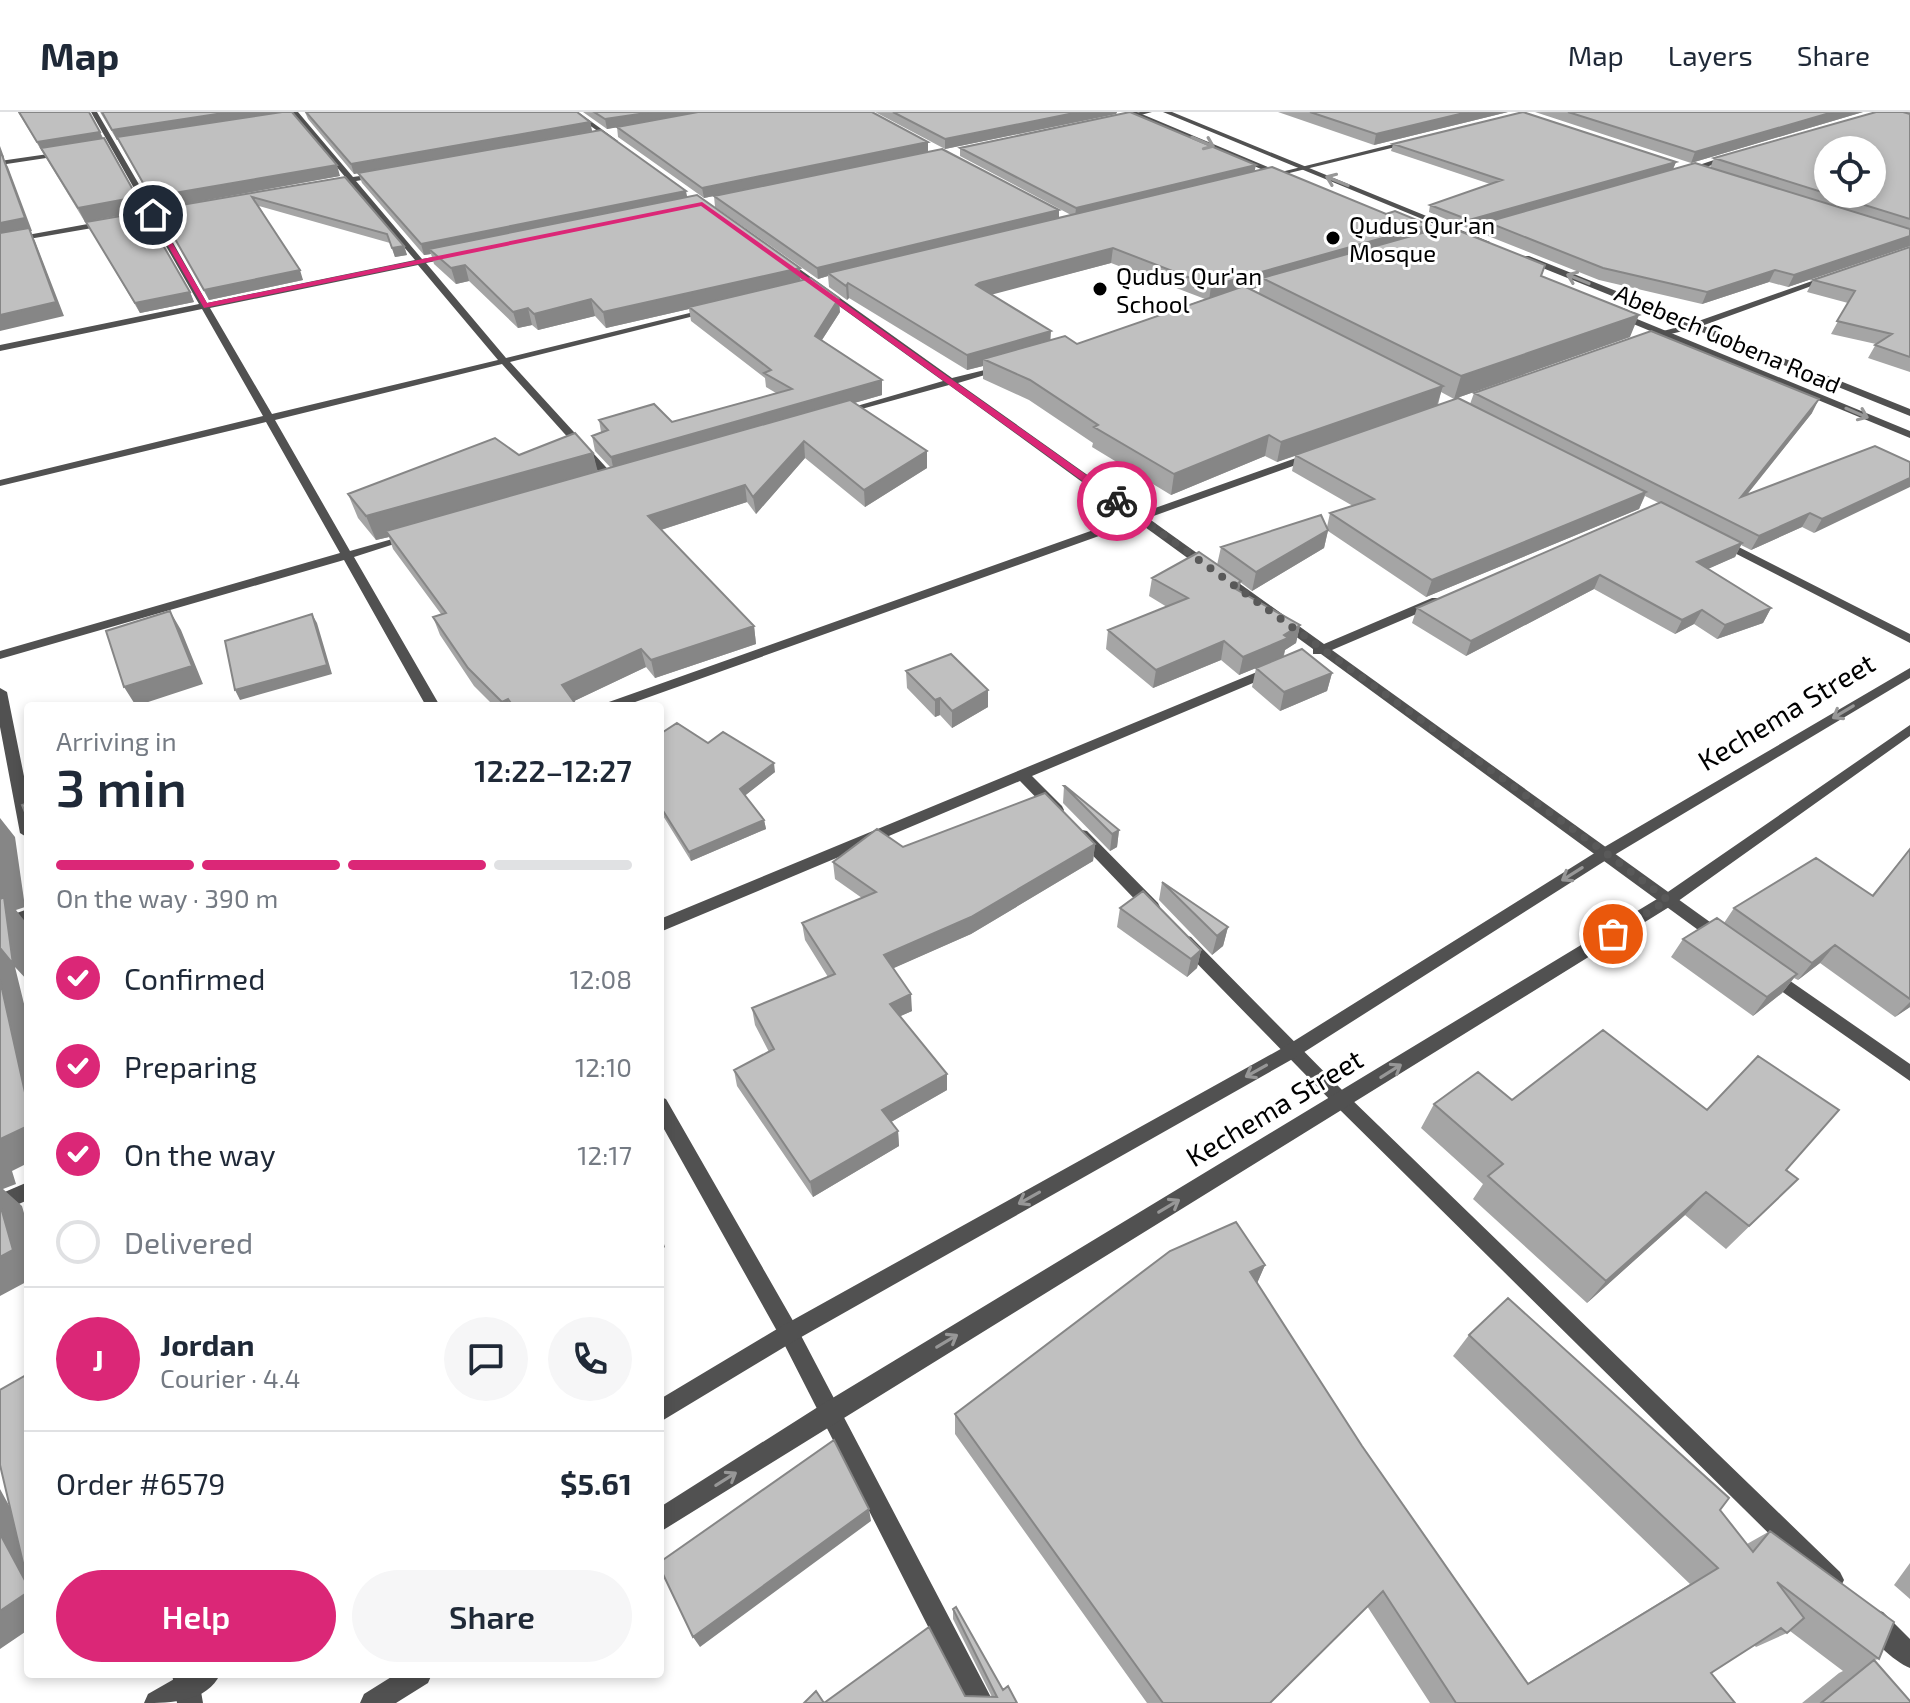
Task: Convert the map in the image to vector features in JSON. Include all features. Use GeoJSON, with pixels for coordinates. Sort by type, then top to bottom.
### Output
{"type":"FeatureCollection","features":[{"type":"Feature","properties":{"kind":"street"},"geometry":{"type":"LineString","coordinates":[[94,112],[431,702]]}},
{"type":"Feature","properties":{"kind":"street"},"geometry":{"type":"LineString","coordinates":[[574,112],[630,152]]}},
{"type":"Feature","properties":{"kind":"street"},"geometry":{"type":"LineString","coordinates":[[1107,121],[1149,112]]}},
{"type":"Feature","properties":{"kind":"street"},"geometry":{"type":"LineString","coordinates":[[1166,112],[1497,246]]}},
{"type":"Feature","properties":{"kind":"street"},"geometry":{"type":"LineString","coordinates":[[1134,113],[1294,180]]}},
{"type":"Feature","properties":{"kind":"street"},"geometry":{"type":"LineString","coordinates":[[296,114],[504,361],[611,479]]}},
{"type":"Feature","properties":{"kind":"street"},"geometry":{"type":"LineString","coordinates":[[282,118],[309,114]]}},
{"type":"Feature","properties":{"kind":"street"},"geometry":{"type":"LineString","coordinates":[[590,137],[621,132]]}},
{"type":"Feature","properties":{"kind":"street"},"geometry":{"type":"LineString","coordinates":[[1250,181],[1420,139]]}},
{"type":"Feature","properties":{"kind":"street"},"geometry":{"type":"LineString","coordinates":[[99,148],[128,143]]}},
{"type":"Feature","properties":{"kind":"street"},"geometry":{"type":"LineString","coordinates":[[0,163],[71,152]]}},
{"type":"Feature","properties":{"kind":"street"},"geometry":{"type":"LineString","coordinates":[[1692,169],[1735,156]]}},
{"type":"Feature","properties":{"kind":"street"},"geometry":{"type":"LineString","coordinates":[[1677,169],[1706,173]]}},
{"type":"Feature","properties":{"kind":"street"},"geometry":{"type":"LineString","coordinates":[[320,185],[396,172]]}},
{"type":"Feature","properties":{"kind":"street"},"geometry":{"type":"LineString","coordinates":[[0,242],[198,207]]}},
{"type":"Feature","properties":{"kind":"street"},"geometry":{"type":"LineString","coordinates":[[1456,247],[1442,241],[1512,221]]}},
{"type":"Feature","properties":{"kind":"street","name":"Abebech Gobena Road"},"geometry":{"type":"LineString","coordinates":[[1511,252],[1910,413]]}},
{"type":"Feature","properties":{"kind":"street"},"geometry":{"type":"LineString","coordinates":[[0,348],[464,253]]}},
{"type":"Feature","properties":{"kind":"street"},"geometry":{"type":"LineString","coordinates":[[778,258],[1731,946]]}},
{"type":"Feature","properties":{"kind":"street"},"geometry":{"type":"LineString","coordinates":[[1631,342],[1693,326],[1838,275]]}},
{"type":"Feature","properties":{"kind":"street"},"geometry":{"type":"LineString","coordinates":[[801,289],[831,282]]}},
{"type":"Feature","properties":{"kind":"street"},"geometry":{"type":"LineString","coordinates":[[0,483],[727,307]]}},
{"type":"Feature","properties":{"kind":"street","name":"Abebech Gobena Road"},"geometry":{"type":"LineString","coordinates":[[1602,308],[1910,435]]}},
{"type":"Feature","properties":{"kind":"street"},"geometry":{"type":"LineString","coordinates":[[832,416],[1012,364]]}},
{"type":"Feature","properties":{"kind":"street"},"geometry":{"type":"LineString","coordinates":[[622,702],[1334,448]]}},
{"type":"Feature","properties":{"kind":"street"},"geometry":{"type":"LineString","coordinates":[[597,483],[626,475]]}},
{"type":"Feature","properties":{"kind":"street"},"geometry":{"type":"LineString","coordinates":[[0,655],[420,534]]}},
{"type":"Feature","properties":{"kind":"street"},"geometry":{"type":"LineString","coordinates":[[1712,538],[1910,639]]}},
{"type":"Feature","properties":{"kind":"street"},"geometry":{"type":"LineString","coordinates":[[1308,655],[1453,594]]}},
{"type":"Feature","properties":{"kind":"street"},"geometry":{"type":"LineString","coordinates":[[664,924],[1294,661]]}},
{"type":"Feature","properties":{"kind":"street","name":"Kechema Street"},"geometry":{"type":"LineString","coordinates":[[664,1409],[789,1333],[1292,1051],[1606,853],[1910,672]]}},
{"type":"Feature","properties":{"kind":"street"},"geometry":{"type":"LineString","coordinates":[[0,692],[24,813]]}},
{"type":"Feature","properties":{"kind":"street","name":"Kechema Street"},"geometry":{"type":"LineString","coordinates":[[664,1517],[829,1413],[1668,900],[1910,729]]}},
{"type":"Feature","properties":{"kind":"street"},"geometry":{"type":"LineString","coordinates":[[1022,775],[1342,1101],[1910,1656]]}},
{"type":"Feature","properties":{"kind":"street"},"geometry":{"type":"LineString","coordinates":[[0,925],[24,916]]}},
{"type":"Feature","properties":{"kind":"street"},"geometry":{"type":"LineString","coordinates":[[1757,964],[1910,1074]]}},
{"type":"Feature","properties":{"kind":"street"},"geometry":{"type":"LineString","coordinates":[[664,1112],[789,1333],[981,1703]]}},
{"type":"Feature","properties":{"kind":"street"},"geometry":{"type":"LineString","coordinates":[[0,1203],[24,1193]]}},
{"type":"Feature","properties":{"kind":"street"},"geometry":{"type":"LineString","coordinates":[[373,1703],[413,1678]]}},
{"type":"Feature","properties":{"kind":"street"},"geometry":{"type":"LineString","coordinates":[[157,1703],[192,1684]]}},
{"type":"Feature","properties":{"kind":"building"},"geometry":{"type":"Polygon","coordinates":[[[19,112],[89,112],[100,132],[37,142],[19,112]]]}},
{"type":"Feature","properties":{"kind":"building"},"geometry":{"type":"Polygon","coordinates":[[[102,112],[230,112],[112,130],[102,112]]]}},
{"type":"Feature","properties":{"kind":"building"},"geometry":{"type":"Polygon","coordinates":[[[292,112],[337,165],[151,197],[117,137],[292,112]]]}},
{"type":"Feature","properties":{"kind":"building"},"geometry":{"type":"Polygon","coordinates":[[[306,112],[577,112],[590,122],[351,164],[306,112]]]}},
{"type":"Feature","properties":{"kind":"building"},"geometry":{"type":"Polygon","coordinates":[[[594,112],[653,112],[605,119],[594,112]]]}},
{"type":"Feature","properties":{"kind":"building"},"geometry":{"type":"Polygon","coordinates":[[[698,112],[872,112],[928,142],[702,188],[617,127],[698,112]]]}},
{"type":"Feature","properties":{"kind":"building"},"geometry":{"type":"Polygon","coordinates":[[[893,112],[1079,112],[945,139],[893,112]]]}},
{"type":"Feature","properties":{"kind":"building"},"geometry":{"type":"Polygon","coordinates":[[[1130,112],[1256,165],[1076,208],[960,148],[1130,112]]]}},
{"type":"Feature","properties":{"kind":"building"},"geometry":{"type":"Polygon","coordinates":[[[1310,112],[1468,112],[1376,134],[1310,112]]]}},
{"type":"Feature","properties":{"kind":"building"},"geometry":{"type":"Polygon","coordinates":[[[1523,112],[1676,162],[1469,220],[1430,205],[1502,180],[1393,144],[1523,112]]]}},
{"type":"Feature","properties":{"kind":"building"},"geometry":{"type":"Polygon","coordinates":[[[1568,112],[1833,112],[1695,152],[1568,112]]]}},
{"type":"Feature","properties":{"kind":"building"},"geometry":{"type":"Polygon","coordinates":[[[1876,112],[1910,114],[1910,219],[1874,208],[1886,208],[1886,136],[1814,136],[1814,190],[1714,158],[1876,112]]]}},
{"type":"Feature","properties":{"kind":"building"},"geometry":{"type":"Polygon","coordinates":[[[601,130],[686,191],[421,244],[358,173],[601,130]]]}},
{"type":"Feature","properties":{"kind":"building"},"geometry":{"type":"Polygon","coordinates":[[[104,138],[137,197],[78,208],[41,148],[104,138]]]}},
{"type":"Feature","properties":{"kind":"building"},"geometry":{"type":"Polygon","coordinates":[[[942,149],[1059,210],[817,268],[714,196],[942,149]]]}},
{"type":"Feature","properties":{"kind":"building"},"geometry":{"type":"Polygon","coordinates":[[[0,155],[25,218],[0,223],[0,155]]]}},
{"type":"Feature","properties":{"kind":"building"},"geometry":{"type":"Polygon","coordinates":[[[1695,163],[1814,200],[1814,208],[1842,208],[1910,229],[1910,236],[1794,275],[1775,270],[1707,292],[1603,268],[1487,222],[1695,163]]]}},
{"type":"Feature","properties":{"kind":"building"},"geometry":{"type":"Polygon","coordinates":[[[1272,167],[1386,214],[1395,211],[1429,225],[1211,286],[1113,248],[979,283],[976,285],[1051,331],[967,355],[828,273],[1272,167]]]}},
{"type":"Feature","properties":{"kind":"building"},"geometry":{"type":"Polygon","coordinates":[[[345,177],[404,246],[392,248],[387,234],[252,197],[300,270],[204,290],[158,209],[345,177]]]}},
{"type":"Feature","properties":{"kind":"building"},"geometry":{"type":"Polygon","coordinates":[[[697,195],[800,268],[603,312],[591,299],[534,314],[528,308],[513,312],[465,265],[451,268],[429,249],[697,195]]]}},
{"type":"Feature","properties":{"kind":"building"},"geometry":{"type":"Polygon","coordinates":[[[144,212],[190,292],[135,303],[86,222],[144,212]]]}},
{"type":"Feature","properties":{"kind":"building"},"geometry":{"type":"Polygon","coordinates":[[[1447,226],[1545,265],[1541,276],[1639,315],[1461,376],[1262,278],[1447,226]]]}},
{"type":"Feature","properties":{"kind":"building"},"geometry":{"type":"Polygon","coordinates":[[[29,228],[56,302],[0,315],[0,233],[29,228]]]}},
{"type":"Feature","properties":{"kind":"building"},"geometry":{"type":"Polygon","coordinates":[[[1910,247],[1910,357],[1875,345],[1892,334],[1837,321],[1855,291],[1813,280],[1910,247]]]}},
{"type":"Feature","properties":{"kind":"building"},"geometry":{"type":"Polygon","coordinates":[[[811,278],[839,298],[815,336],[882,380],[611,457],[592,436],[608,430],[599,420],[654,404],[672,422],[792,389],[764,373],[771,370],[689,307],[811,278]]]}},
{"type":"Feature","properties":{"kind":"building"},"geometry":{"type":"Polygon","coordinates":[[[1244,286],[1443,386],[1281,442],[1269,435],[1174,474],[1094,427],[1098,425],[1030,380],[983,359],[1065,336],[1077,344],[1244,286]]]}},
{"type":"Feature","properties":{"kind":"building"},"geometry":{"type":"Polygon","coordinates":[[[1651,331],[1819,399],[1741,497],[1875,446],[1910,462],[1910,478],[1822,519],[1810,513],[1759,536],[1474,393],[1651,331]]]}},
{"type":"Feature","properties":{"kind":"building"},"geometry":{"type":"Polygon","coordinates":[[[1458,398],[1646,492],[1432,580],[1330,513],[1374,499],[1295,455],[1458,398]]]}},
{"type":"Feature","properties":{"kind":"building"},"geometry":{"type":"Polygon","coordinates":[[[850,400],[927,451],[864,490],[804,441],[753,497],[745,485],[648,516],[754,626],[651,660],[641,649],[562,685],[574,702],[510,702],[508,699],[502,702],[468,668],[433,617],[446,613],[386,531],[850,400]]]}},
{"type":"Feature","properties":{"kind":"building"},"geometry":{"type":"Polygon","coordinates":[[[575,433],[593,453],[366,516],[348,494],[495,438],[519,455],[575,433]]]}},
{"type":"Feature","properties":{"kind":"building"},"geometry":{"type":"Polygon","coordinates":[[[1661,502],[1742,543],[1697,562],[1771,608],[1725,625],[1702,610],[1682,620],[1600,575],[1471,641],[1417,608],[1661,502]]]}},
{"type":"Feature","properties":{"kind":"building"},"geometry":{"type":"Polygon","coordinates":[[[1321,515],[1328,530],[1256,572],[1221,547],[1321,515]]]}},
{"type":"Feature","properties":{"kind":"building"},"geometry":{"type":"Polygon","coordinates":[[[1199,552],[1241,581],[1232,587],[1300,625],[1284,635],[1288,638],[1243,657],[1224,641],[1156,670],[1108,630],[1188,598],[1152,578],[1199,552]]]}},
{"type":"Feature","properties":{"kind":"building"},"geometry":{"type":"Polygon","coordinates":[[[170,611],[192,666],[124,687],[106,631],[170,611]]]}},
{"type":"Feature","properties":{"kind":"building"},"geometry":{"type":"Polygon","coordinates":[[[312,614],[327,665],[235,690],[225,641],[312,614]]]}},
{"type":"Feature","properties":{"kind":"building"},"geometry":{"type":"Polygon","coordinates":[[[1302,649],[1332,673],[1284,692],[1256,668],[1302,649]]]}},
{"type":"Feature","properties":{"kind":"building"},"geometry":{"type":"Polygon","coordinates":[[[951,654],[988,690],[952,711],[940,698],[935,700],[906,671],[951,654]]]}},
{"type":"Feature","properties":{"kind":"building"},"geometry":{"type":"Polygon","coordinates":[[[677,723],[708,743],[723,732],[774,763],[740,789],[764,820],[689,852],[664,812],[664,731],[677,723]]]}},
{"type":"Feature","properties":{"kind":"building"},"geometry":{"type":"Polygon","coordinates":[[[1065,786],[1119,830],[1112,834],[1065,786]]]}},
{"type":"Feature","properties":{"kind":"building"},"geometry":{"type":"Polygon","coordinates":[[[1045,793],[1095,844],[971,917],[884,955],[911,994],[890,1004],[947,1074],[882,1110],[898,1131],[810,1182],[734,1070],[774,1049],[752,1008],[835,974],[802,923],[876,892],[833,862],[877,829],[903,847],[1045,793]]]}},
{"type":"Feature","properties":{"kind":"building"},"geometry":{"type":"Polygon","coordinates":[[[1910,849],[1910,999],[1835,945],[1812,963],[1734,908],[1816,858],[1873,896],[1910,849]]]}},
{"type":"Feature","properties":{"kind":"building"},"geometry":{"type":"Polygon","coordinates":[[[1162,882],[1228,927],[1217,936],[1162,882]]]}},
{"type":"Feature","properties":{"kind":"building"},"geometry":{"type":"Polygon","coordinates":[[[1143,891],[1201,950],[1191,959],[1120,908],[1143,891]]]}},
{"type":"Feature","properties":{"kind":"building"},"geometry":{"type":"Polygon","coordinates":[[[4,897],[13,964],[0,948],[0,899],[4,897]]]}},
{"type":"Feature","properties":{"kind":"building"},"geometry":{"type":"Polygon","coordinates":[[[1717,918],[1797,974],[1767,997],[1683,939],[1717,918]]]}},
{"type":"Feature","properties":{"kind":"building"},"geometry":{"type":"Polygon","coordinates":[[[0,980],[24,1088],[24,1128],[0,1139],[0,980]]]}},
{"type":"Feature","properties":{"kind":"building"},"geometry":{"type":"Polygon","coordinates":[[[1603,1030],[1707,1110],[1758,1056],[1839,1110],[1786,1170],[1798,1179],[1749,1226],[1706,1192],[1606,1281],[1488,1176],[1503,1164],[1434,1104],[1478,1072],[1512,1100],[1603,1030]]]}},
{"type":"Feature","properties":{"kind":"building"},"geometry":{"type":"Polygon","coordinates":[[[0,1204],[13,1250],[0,1257],[0,1204]]]}},
{"type":"Feature","properties":{"kind":"building"},"geometry":{"type":"Polygon","coordinates":[[[1236,1222],[1265,1265],[1250,1272],[1362,1446],[1528,1684],[1718,1568],[1469,1335],[1508,1298],[1729,1498],[1720,1510],[1753,1552],[1770,1531],[1894,1622],[1879,1659],[1777,1582],[1804,1618],[1787,1633],[1781,1628],[1711,1673],[1735,1703],[1456,1703],[1383,1591],[1270,1703],[1163,1703],[955,1414],[1170,1251],[1236,1222]]]}},
{"type":"Feature","properties":{"kind":"building"},"geometry":{"type":"Polygon","coordinates":[[[24,1376],[24,1567],[0,1465],[0,1390],[24,1376]]]}},
{"type":"Feature","properties":{"kind":"building"},"geometry":{"type":"Polygon","coordinates":[[[834,1440],[869,1509],[693,1637],[664,1576],[664,1559],[834,1440]]]}},
{"type":"Feature","properties":{"kind":"building"},"geometry":{"type":"Polygon","coordinates":[[[0,1534],[24,1579],[24,1595],[0,1611],[0,1534]]]}},
{"type":"Feature","properties":{"kind":"building"},"geometry":{"type":"Polygon","coordinates":[[[956,1607],[1003,1690],[1008,1686],[1017,1703],[824,1703],[929,1627],[965,1696],[997,1697],[953,1609],[956,1607]]]}},
{"type":"Feature","properties":{"kind":"building"},"geometry":{"type":"Polygon","coordinates":[[[1874,1660],[1910,1703],[1821,1703],[1874,1660]]]}},
{"type":"Feature","properties":{"kind":"building"},"geometry":{"type":"Polygon","coordinates":[[[816,1691],[824,1703],[804,1703],[816,1691]]]}},
{"type":"Feature","properties":{"kind":"way so far"},"geometry":{"type":"LineString","coordinates":[[1117,501],[1668,900],[1613,934]]}},
{"type":"Feature","properties":{"kind":"place","name":"Qudus Qur'an Mosque"},"geometry":{"type":"Point","coordinates":[1333,238]}},
{"type":"Feature","properties":{"kind":"place","name":"Qudus Qur'an School"},"geometry":{"type":"Point","coordinates":[1100,289]}},
{"type":"Feature","properties":{"kind":"route"},"geometry":{"type":"LineString","coordinates":[[153,215],[204,306],[702,204],[1117,501]]}}]}
